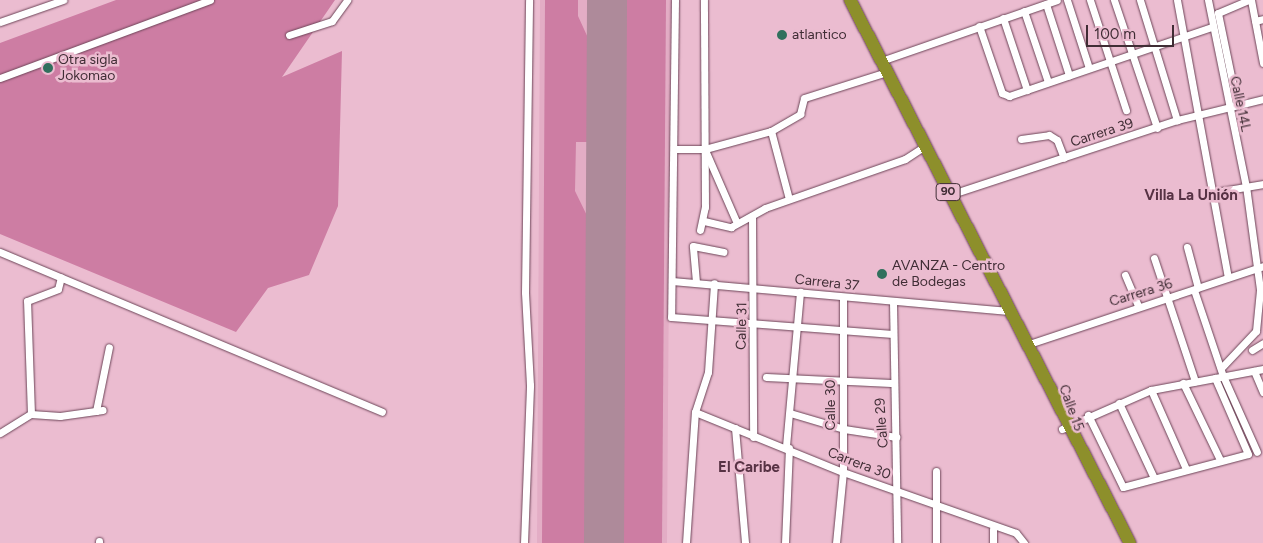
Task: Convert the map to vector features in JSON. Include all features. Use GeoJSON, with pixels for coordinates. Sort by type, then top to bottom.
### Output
{"type":"FeatureCollection","features":[{"type":"Feature","properties":{"kind":"highway","name":"90"},"geometry":{"type":"LineString","coordinates":[[850,0],[1026,345]]}},
{"type":"Feature","properties":{"kind":"highway","name":"Calle 15"},"geometry":{"type":"LineString","coordinates":[[1026,345],[1121,543]]}},
{"type":"Feature","properties":{"kind":"highway","name":"Calle 15"},"geometry":{"type":"LineString","coordinates":[[1065,427],[1130,543]]}},
{"type":"Feature","properties":{"kind":"street"},"geometry":{"type":"LineString","coordinates":[[0,22],[62,0]]}},
{"type":"Feature","properties":{"kind":"street"},"geometry":{"type":"LineString","coordinates":[[0,78],[210,0]]}},
{"type":"Feature","properties":{"kind":"street"},"geometry":{"type":"LineString","coordinates":[[289,35],[332,21],[347,0]]}},
{"type":"Feature","properties":{"kind":"street"},"geometry":{"type":"LineString","coordinates":[[524,543],[530,384],[525,292],[529,0]]}},
{"type":"Feature","properties":{"kind":"street"},"geometry":{"type":"LineString","coordinates":[[675,0],[671,317],[714,318],[843,333],[892,334]]}},
{"type":"Feature","properties":{"kind":"street"},"geometry":{"type":"LineString","coordinates":[[700,230],[704,221],[704,0]]}},
{"type":"Feature","properties":{"kind":"street"},"geometry":{"type":"LineString","coordinates":[[674,149],[705,149],[771,131],[800,114],[804,98],[979,26],[1057,0]]}},
{"type":"Feature","properties":{"kind":"street"},"geometry":{"type":"LineString","coordinates":[[1067,0],[1088,68]]}},
{"type":"Feature","properties":{"kind":"street"},"geometry":{"type":"LineString","coordinates":[[1090,0],[1126,110]]}},
{"type":"Feature","properties":{"kind":"street"},"geometry":{"type":"LineString","coordinates":[[1114,0],[1157,128]]}},
{"type":"Feature","properties":{"kind":"street"},"geometry":{"type":"LineString","coordinates":[[1140,0],[1177,120]]}},
{"type":"Feature","properties":{"kind":"street"},"geometry":{"type":"LineString","coordinates":[[1177,0],[1199,114],[1210,193],[1228,277]]}},
{"type":"Feature","properties":{"kind":"street","name":"Calle 14L"},"geometry":{"type":"LineString","coordinates":[[1208,0],[1227,106],[1246,186],[1261,267],[1256,331],[1220,368]]}},
{"type":"Feature","properties":{"kind":"street"},"geometry":{"type":"LineString","coordinates":[[1237,105],[1218,13],[1248,0]]}},
{"type":"Feature","properties":{"kind":"street"},"geometry":{"type":"LineString","coordinates":[[1252,0],[1259,20],[1263,63]]}},
{"type":"Feature","properties":{"kind":"street"},"geometry":{"type":"LineString","coordinates":[[1046,4],[1069,75]]}},
{"type":"Feature","properties":{"kind":"street"},"geometry":{"type":"LineString","coordinates":[[1024,11],[1048,82]]}},
{"type":"Feature","properties":{"kind":"street"},"geometry":{"type":"LineString","coordinates":[[1003,18],[1027,90]]}},
{"type":"Feature","properties":{"kind":"street"},"geometry":{"type":"LineString","coordinates":[[979,26],[1002,93],[1010,96],[1155,44],[1212,27]]}},
{"type":"Feature","properties":{"kind":"street","name":"Carrera 39"},"geometry":{"type":"LineString","coordinates":[[949,194],[1177,120],[1227,106],[1263,99]]}},
{"type":"Feature","properties":{"kind":"street"},"geometry":{"type":"LineString","coordinates":[[771,131],[789,199]]}},
{"type":"Feature","properties":{"kind":"street"},"geometry":{"type":"LineString","coordinates":[[1021,139],[1049,135],[1056,140],[1064,158]]}},
{"type":"Feature","properties":{"kind":"street"},"geometry":{"type":"LineString","coordinates":[[704,221],[725,227],[789,199],[904,159],[924,146]]}},
{"type":"Feature","properties":{"kind":"street"},"geometry":{"type":"LineString","coordinates":[[705,149],[736,221]]}},
{"type":"Feature","properties":{"kind":"street"},"geometry":{"type":"LineString","coordinates":[[1210,193],[1263,184]]}},
{"type":"Feature","properties":{"kind":"street","name":"Calle 31"},"geometry":{"type":"LineString","coordinates":[[752,216],[754,288],[753,437]]}},
{"type":"Feature","properties":{"kind":"street"},"geometry":{"type":"LineString","coordinates":[[696,282],[693,246],[723,252]]}},
{"type":"Feature","properties":{"kind":"street"},"geometry":{"type":"LineString","coordinates":[[1088,415],[1123,488],[1250,451],[1219,377],[1220,368],[1196,289],[1187,247]]}},
{"type":"Feature","properties":{"kind":"street"},"geometry":{"type":"LineString","coordinates":[[0,252],[382,412]]}},
{"type":"Feature","properties":{"kind":"street"},"geometry":{"type":"LineString","coordinates":[[1154,258],[1195,381]]}},
{"type":"Feature","properties":{"kind":"street","name":"Carrera 36"},"geometry":{"type":"LineString","coordinates":[[1026,345],[1138,305],[1168,298],[1261,267]]}},
{"type":"Feature","properties":{"kind":"street"},"geometry":{"type":"LineString","coordinates":[[1125,275],[1138,305]]}},
{"type":"Feature","properties":{"kind":"street"},"geometry":{"type":"LineString","coordinates":[[31,414],[28,301],[58,289],[61,277]]}},
{"type":"Feature","properties":{"kind":"street","name":"Carrera 37"},"geometry":{"type":"LineString","coordinates":[[672,281],[714,283],[892,302],[1009,311]]}},
{"type":"Feature","properties":{"kind":"street"},"geometry":{"type":"LineString","coordinates":[[686,543],[695,412],[708,372],[714,318],[714,283]]}},
{"type":"Feature","properties":{"kind":"street"},"geometry":{"type":"LineString","coordinates":[[785,543],[791,486],[787,447],[800,292]]}},
{"type":"Feature","properties":{"kind":"street","name":"Calle 30"},"geometry":{"type":"LineString","coordinates":[[836,543],[843,472],[844,297]]}},
{"type":"Feature","properties":{"kind":"street","name":"Calle 29"},"geometry":{"type":"LineString","coordinates":[[892,302],[891,383],[896,436],[897,543]]}},
{"type":"Feature","properties":{"kind":"street"},"geometry":{"type":"LineString","coordinates":[[1252,350],[1263,343]]}},
{"type":"Feature","properties":{"kind":"street"},"geometry":{"type":"LineString","coordinates":[[0,433],[31,414],[99,411],[109,347]]}},
{"type":"Feature","properties":{"kind":"street"},"geometry":{"type":"LineString","coordinates":[[1065,427],[1088,415],[1151,390],[1263,369]]}},
{"type":"Feature","properties":{"kind":"street"},"geometry":{"type":"LineString","coordinates":[[1254,371],[1263,392]]}},
{"type":"Feature","properties":{"kind":"street"},"geometry":{"type":"LineString","coordinates":[[766,377],[891,383]]}},
{"type":"Feature","properties":{"kind":"street"},"geometry":{"type":"LineString","coordinates":[[1219,377],[1257,452]]}},
{"type":"Feature","properties":{"kind":"street"},"geometry":{"type":"LineString","coordinates":[[1183,383],[1220,460]]}},
{"type":"Feature","properties":{"kind":"street"},"geometry":{"type":"LineString","coordinates":[[1151,390],[1186,469]]}},
{"type":"Feature","properties":{"kind":"street"},"geometry":{"type":"LineString","coordinates":[[1118,403],[1154,478]]}},
{"type":"Feature","properties":{"kind":"street","name":"Carrera 30"},"geometry":{"type":"LineString","coordinates":[[695,412],[753,437],[787,447],[843,472],[993,529],[1016,533],[1024,543]]}},
{"type":"Feature","properties":{"kind":"street"},"geometry":{"type":"LineString","coordinates":[[790,413],[844,429],[896,436]]}},
{"type":"Feature","properties":{"kind":"street"},"geometry":{"type":"LineString","coordinates":[[735,428],[745,543]]}},
{"type":"Feature","properties":{"kind":"street"},"geometry":{"type":"LineString","coordinates":[[936,471],[936,543]]}},
{"type":"Feature","properties":{"kind":"street"},"geometry":{"type":"LineString","coordinates":[[993,529],[993,543]]}},
{"type":"Feature","properties":{"kind":"shaded area"},"geometry":{"type":"Polygon","coordinates":[[[116,0],[335,0],[282,77],[342,51],[338,206],[309,275],[268,288],[236,332],[0,234],[0,43],[116,0]]]}},
{"type":"Feature","properties":{"kind":"shaded area"},"geometry":{"type":"Polygon","coordinates":[[[540,0],[671,0],[667,543],[537,543],[540,0]]]}},
{"type":"Feature","properties":{"kind":"shaded area"},"geometry":{"type":"Polygon","coordinates":[[[545,0],[578,0],[578,16],[594,51],[592,142],[576,142],[575,191],[593,228],[592,543],[542,543],[545,0]]]}},
{"type":"Feature","properties":{"kind":"shaded area"},"geometry":{"type":"Polygon","coordinates":[[[621,0],[666,0],[662,543],[618,543],[621,0]]]}},
{"type":"Feature","properties":{"kind":"runway"},"geometry":{"type":"LineString","coordinates":[[604,543],[607,0]]}},
{"type":"Feature","properties":{"kind":"place","name":"atlantico"},"geometry":{"type":"Point","coordinates":[782,35]}},
{"type":"Feature","properties":{"kind":"place","name":"Otra sigla Jokomao"},"geometry":{"type":"Point","coordinates":[48,68]}},
{"type":"Feature","properties":{"kind":"place","name":"AVANZA - Centro de Bodegas"},"geometry":{"type":"Point","coordinates":[882,274]}},
{"type":"Feature","properties":{"kind":"district","name":"Villa La Unión"},"geometry":{"type":"Point","coordinates":[1191,196]}},
{"type":"Feature","properties":{"kind":"district","name":"El Caribe"},"geometry":{"type":"Point","coordinates":[749,468]}}]}
